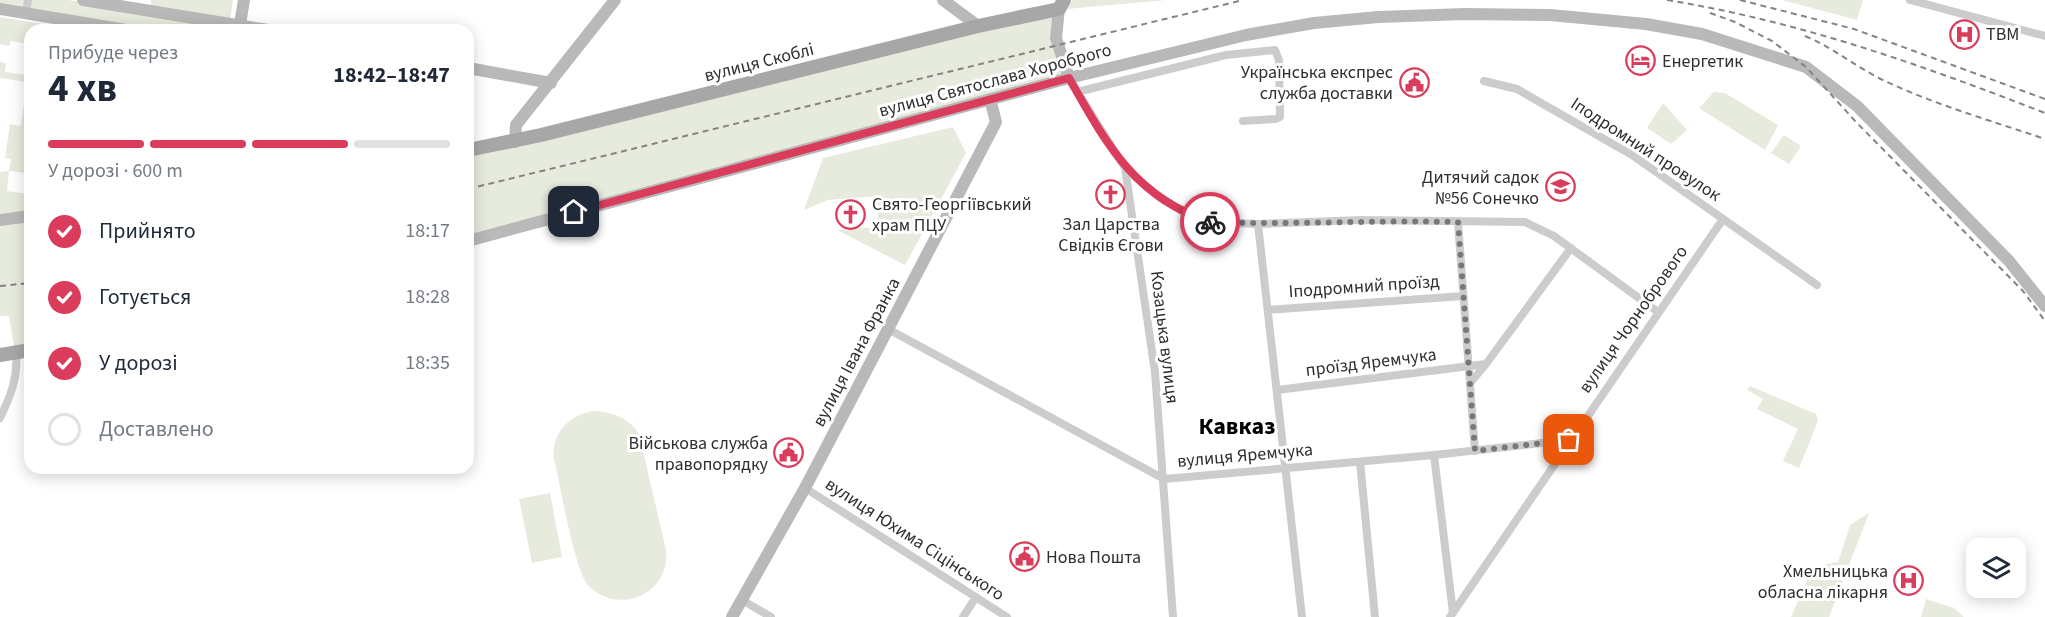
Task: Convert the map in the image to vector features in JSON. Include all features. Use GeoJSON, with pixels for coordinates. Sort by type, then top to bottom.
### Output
{"type":"FeatureCollection","features":[{"type":"Feature","properties":{"kind":"main road"},"geometry":{"type":"LineString","coordinates":[[83,0],[217,24]]}},
{"type":"Feature","properties":{"kind":"main road"},"geometry":{"type":"LineString","coordinates":[[240,24],[244,0]]}},
{"type":"Feature","properties":{"kind":"main road"},"geometry":{"type":"LineString","coordinates":[[515,141],[516,125],[615,0]]}},
{"type":"Feature","properties":{"kind":"main road"},"geometry":{"type":"LineString","coordinates":[[943,0],[978,26]]}},
{"type":"Feature","properties":{"kind":"main road"},"geometry":{"type":"LineString","coordinates":[[1061,4],[1056,38],[1069,78]]}},
{"type":"Feature","properties":{"kind":"main road","name":"вулиця Скоблі"},"geometry":{"type":"LineString","coordinates":[[474,149],[515,141],[1061,4]]}},
{"type":"Feature","properties":{"kind":"main road"},"geometry":{"type":"LineString","coordinates":[[0,9],[80,24]]}},
{"type":"Feature","properties":{"kind":"main road","name":"вулиця Святослава Хороброго"},"geometry":{"type":"LineString","coordinates":[[474,239],[1186,48],[1314,23],[1424,14],[1550,15],[1646,24],[1702,34],[1806,67],[1835,87],[1874,123],[2009,261],[2045,306]]}},
{"type":"Feature","properties":{"kind":"main road"},"geometry":{"type":"LineString","coordinates":[[474,69],[551,83]]}},
{"type":"Feature","properties":{"kind":"main road","name":"вулиця Івана Франка"},"geometry":{"type":"LineString","coordinates":[[732,617],[805,488],[996,122],[990,99]]}},
{"type":"Feature","properties":{"kind":"main road"},"geometry":{"type":"LineString","coordinates":[[0,220],[24,217]]}},
{"type":"Feature","properties":{"kind":"main road"},"geometry":{"type":"LineString","coordinates":[[0,355],[24,351]]}},
{"type":"Feature","properties":{"kind":"street"},"geometry":{"type":"LineString","coordinates":[[26,13],[28,0]]}},
{"type":"Feature","properties":{"kind":"street"},"geometry":{"type":"LineString","coordinates":[[1910,0],[2045,36]]}},
{"type":"Feature","properties":{"kind":"street"},"geometry":{"type":"LineString","coordinates":[[1077,92],[1226,55],[1275,50],[1279,60],[1280,117],[1243,121]]}},
{"type":"Feature","properties":{"kind":"street","name":"Козацька вулиця"},"geometry":{"type":"LineString","coordinates":[[1069,78],[1125,168],[1155,372],[1173,617]]}},
{"type":"Feature","properties":{"kind":"street","name":"Іподромний провулок"},"geometry":{"type":"LineString","coordinates":[[1484,81],[1516,89],[1632,155],[1817,285]]}},
{"type":"Feature","properties":{"kind":"street"},"geometry":{"type":"LineString","coordinates":[[1125,168],[1159,197],[1187,214],[1209,222],[1258,224],[1361,220],[1524,222],[1554,236],[1658,312]]}},
{"type":"Feature","properties":{"kind":"street","name":"вулиця Чорнобрового"},"geometry":{"type":"LineString","coordinates":[[1451,615],[1569,440],[1723,219]]}},
{"type":"Feature","properties":{"kind":"street"},"geometry":{"type":"LineString","coordinates":[[1458,222],[1475,451]]}},
{"type":"Feature","properties":{"kind":"street"},"geometry":{"type":"LineString","coordinates":[[1258,224],[1302,617]]}},
{"type":"Feature","properties":{"kind":"street"},"geometry":{"type":"LineString","coordinates":[[1470,383],[1571,248]]}},
{"type":"Feature","properties":{"kind":"street","name":"Іподромний проїзд"},"geometry":{"type":"LineString","coordinates":[[1268,310],[1463,296]]}},
{"type":"Feature","properties":{"kind":"street","name":"вулиця Яремчука"},"geometry":{"type":"LineString","coordinates":[[888,329],[1164,479],[1434,455],[1569,440]]}},
{"type":"Feature","properties":{"kind":"street"},"geometry":{"type":"LineString","coordinates":[[0,418],[13,390],[17,371],[16,353]]}},
{"type":"Feature","properties":{"kind":"street","name":"проїзд Яремчука"},"geometry":{"type":"LineString","coordinates":[[1277,390],[1486,364]]}},
{"type":"Feature","properties":{"kind":"street"},"geometry":{"type":"LineString","coordinates":[[1434,455],[1451,615]]}},
{"type":"Feature","properties":{"kind":"street"},"geometry":{"type":"LineString","coordinates":[[1360,462],[1375,617]]}},
{"type":"Feature","properties":{"kind":"street","name":"вулиця Юхима Сіцінського"},"geometry":{"type":"LineString","coordinates":[[805,488],[1007,617]]}},
{"type":"Feature","properties":{"kind":"street"},"geometry":{"type":"LineString","coordinates":[[963,617],[976,597]]}},
{"type":"Feature","properties":{"kind":"street"},"geometry":{"type":"LineString","coordinates":[[742,600],[771,617]]}},
{"type":"Feature","properties":{"kind":"shaded area"},"geometry":{"type":"Polygon","coordinates":[[[0,0],[68,0],[214,24],[106,24],[0,6],[0,0]]]}},
{"type":"Feature","properties":{"kind":"shaded area"},"geometry":{"type":"Polygon","coordinates":[[[151,0],[233,0],[230,20],[151,7],[151,0]]]}},
{"type":"Feature","properties":{"kind":"shaded area"},"geometry":{"type":"Polygon","coordinates":[[[1073,0],[1166,0],[1067,9],[1073,0]]]}},
{"type":"Feature","properties":{"kind":"shaded area"},"geometry":{"type":"Polygon","coordinates":[[[1782,0],[1863,0],[1857,20],[1782,0]]]}},
{"type":"Feature","properties":{"kind":"shaded area"},"geometry":{"type":"Polygon","coordinates":[[[1057,16],[1064,76],[474,235],[474,153],[916,46],[1057,16]]]}},
{"type":"Feature","properties":{"kind":"shaded area"},"geometry":{"type":"Polygon","coordinates":[[[0,17],[44,24],[24,24],[24,43],[11,41],[9,46],[0,44],[0,17]]]}},
{"type":"Feature","properties":{"kind":"shaded area"},"geometry":{"type":"Polygon","coordinates":[[[0,62],[6,63],[5,72],[24,75],[24,82],[0,78],[0,62]]]}},
{"type":"Feature","properties":{"kind":"shaded area"},"geometry":{"type":"Polygon","coordinates":[[[1714,92],[1725,93],[1778,125],[1765,150],[1699,108],[1714,92]]]}},
{"type":"Feature","properties":{"kind":"shaded area"},"geometry":{"type":"Polygon","coordinates":[[[1663,103],[1687,130],[1671,144],[1647,128],[1663,103]]]}},
{"type":"Feature","properties":{"kind":"shaded area"},"geometry":{"type":"Polygon","coordinates":[[[24,104],[24,173],[9,171],[11,159],[5,158],[10,124],[21,126],[24,104]]]}},
{"type":"Feature","properties":{"kind":"shaded area"},"geometry":{"type":"Polygon","coordinates":[[[953,127],[966,153],[905,265],[837,230],[879,227],[877,196],[828,200],[804,210],[823,158],[953,127]]]}},
{"type":"Feature","properties":{"kind":"shaded area"},"geometry":{"type":"Polygon","coordinates":[[[1784,135],[1801,146],[1789,164],[1771,153],[1784,135]]]}},
{"type":"Feature","properties":{"kind":"shaded area"},"geometry":{"type":"Polygon","coordinates":[[[9,171],[7,191],[24,193],[24,344],[14,346],[9,316],[0,316],[0,172],[9,171]]]}},
{"type":"Feature","properties":{"kind":"shaded area"},"geometry":{"type":"Polygon","coordinates":[[[1750,386],[1816,414],[1818,421],[1799,468],[1783,461],[1798,429],[1757,409],[1763,399],[1747,390],[1750,386]]]}},
{"type":"Feature","properties":{"kind":"shaded area"},"geometry":{"type":"Polygon","coordinates":[[[594,411],[620,417],[635,428],[639,434],[666,550],[665,566],[660,579],[651,589],[626,600],[612,599],[599,594],[587,584],[572,543],[554,459],[555,441],[564,427],[577,417],[594,411]]]}},
{"type":"Feature","properties":{"kind":"shaded area"},"geometry":{"type":"Polygon","coordinates":[[[550,493],[562,557],[532,563],[519,499],[550,493]]]}},
{"type":"Feature","properties":{"kind":"shaded area"},"geometry":{"type":"Polygon","coordinates":[[[1869,513],[1829,617],[1791,617],[1813,567],[1838,562],[1850,525],[1869,513]]]}},
{"type":"Feature","properties":{"kind":"shaded area"},"geometry":{"type":"Polygon","coordinates":[[[1926,599],[1954,608],[1964,617],[1921,617],[1926,599]]]}},
{"type":"Feature","properties":{"kind":"railway"},"geometry":{"type":"LineString","coordinates":[[474,188],[1243,0]]}},
{"type":"Feature","properties":{"kind":"railway"},"geometry":{"type":"LineString","coordinates":[[1667,0],[1765,20],[1859,46],[2045,113]]}},
{"type":"Feature","properties":{"kind":"railway"},"geometry":{"type":"LineString","coordinates":[[1740,0],[1854,29],[2045,99]]}},
{"type":"Feature","properties":{"kind":"railway"},"geometry":{"type":"LineString","coordinates":[[1710,13],[1735,22],[1772,41],[1806,67],[1856,122],[2023,291],[2045,321]]}},
{"type":"Feature","properties":{"kind":"railway"},"geometry":{"type":"LineString","coordinates":[[1805,36],[1904,90],[2045,139]]}},
{"type":"Feature","properties":{"kind":"railway"},"geometry":{"type":"LineString","coordinates":[[0,286],[24,284]]}},
{"type":"Feature","properties":{"kind":"way so far"},"geometry":{"type":"LineString","coordinates":[[1210,222],[1258,224],[1361,220],[1458,222],[1475,451],[1569,440]]}},
{"type":"Feature","properties":{"kind":"place","name":"ТВМ"},"geometry":{"type":"Point","coordinates":[1965,34]}},
{"type":"Feature","properties":{"kind":"place","name":"Енергетик"},"geometry":{"type":"Point","coordinates":[1641,61]}},
{"type":"Feature","properties":{"kind":"place","name":"Українська експрес служба доставки"},"geometry":{"type":"Point","coordinates":[1414,82]}},
{"type":"Feature","properties":{"kind":"place","name":"Дитячий садок №56 Сонечко"},"geometry":{"type":"Point","coordinates":[1560,187]}},
{"type":"Feature","properties":{"kind":"place","name":"Зал Царства Свідків Єгови"},"geometry":{"type":"Point","coordinates":[1111,195]}},
{"type":"Feature","properties":{"kind":"place","name":"Свято-Георгіївський храм ПЦУ"},"geometry":{"type":"Point","coordinates":[851,214]}},
{"type":"Feature","properties":{"kind":"place","name":"Військова служба правопорядку"},"geometry":{"type":"Point","coordinates":[789,453]}},
{"type":"Feature","properties":{"kind":"place","name":"Нова Пошта"},"geometry":{"type":"Point","coordinates":[1025,557]}},
{"type":"Feature","properties":{"kind":"place","name":"Хмельницька обласна лікарня"},"geometry":{"type":"Point","coordinates":[1909,581]}},
{"type":"Feature","properties":{"kind":"district","name":"Кавказ"},"geometry":{"type":"Point","coordinates":[1237,426]}},
{"type":"Feature","properties":{"kind":"route"},"geometry":{"type":"LineString","coordinates":[[574,212],[1069,78],[1110,148],[1125,168],[1159,197],[1187,214],[1210,222]]}}]}
